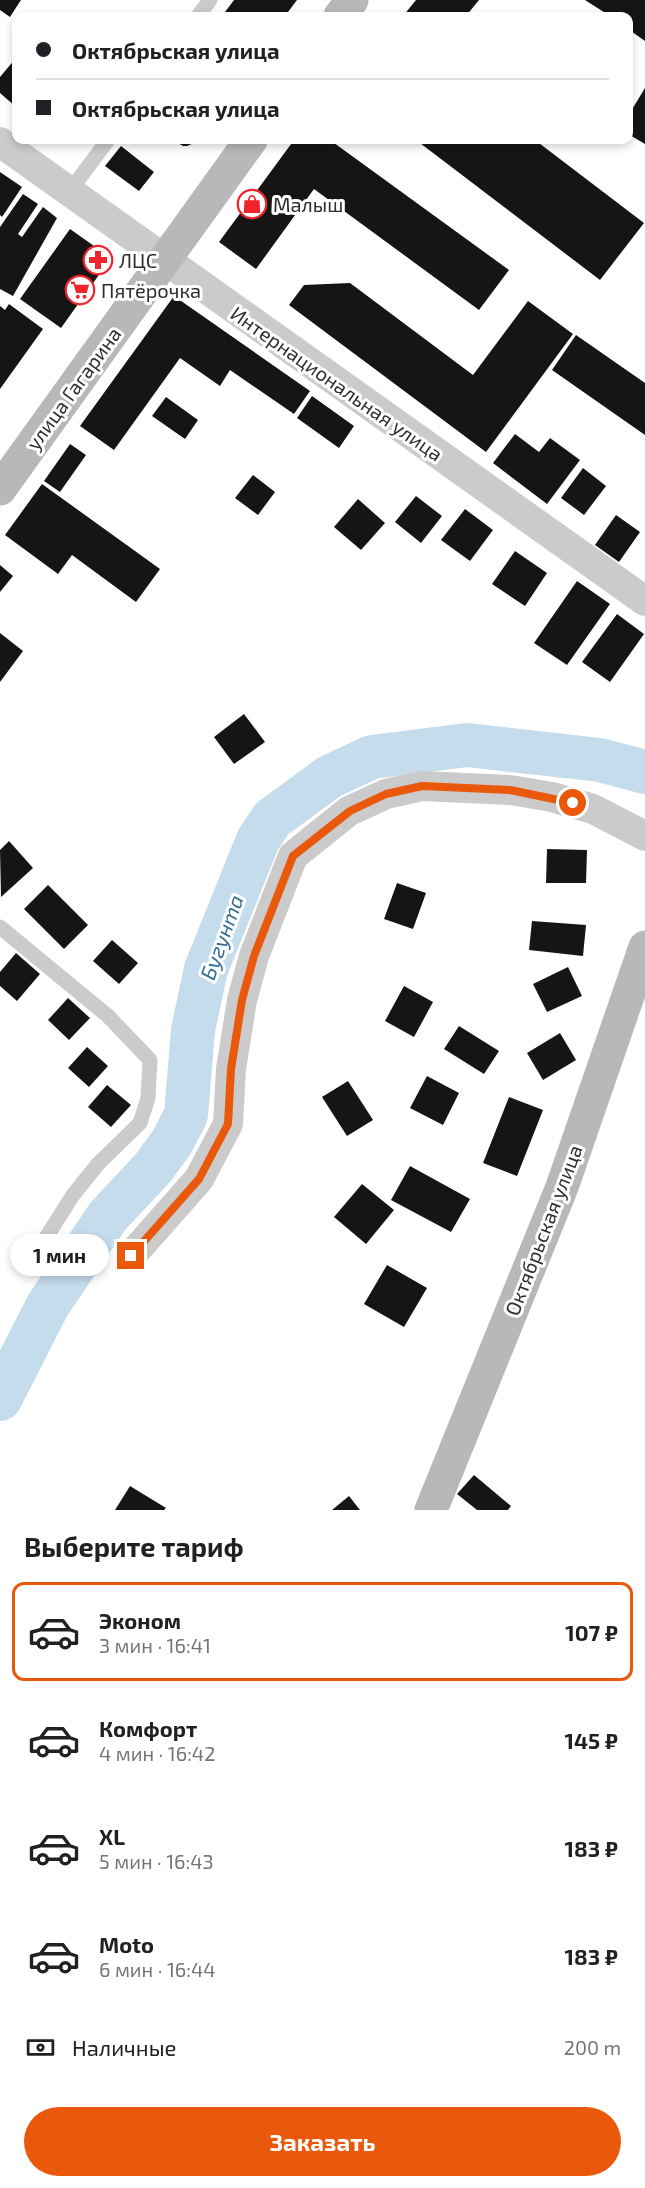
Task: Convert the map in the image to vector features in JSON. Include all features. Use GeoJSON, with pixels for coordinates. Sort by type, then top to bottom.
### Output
{"type":"FeatureCollection","features":[{"type":"Feature","properties":{"kind":"main road","name":"улица Гагарина"},"geometry":{"type":"LineString","coordinates":[[0,489],[248,144]]}},
{"type":"Feature","properties":{"kind":"main road","name":"Октябрьская улица"},"geometry":{"type":"LineString","coordinates":[[431,1510],[562,1187],[645,947]]}},
{"type":"Feature","properties":{"kind":"street","name":"Интернациональная улица"},"geometry":{"type":"LineString","coordinates":[[0,142],[645,601]]}},
{"type":"Feature","properties":{"kind":"street"},"geometry":{"type":"LineString","coordinates":[[131,1256],[199,1179],[228,1124],[231,1069],[242,1000],[254,956],[293,856],[350,811],[386,794],[422,786],[510,790],[552,797],[593,809],[645,836]]}},
{"type":"Feature","properties":{"kind":"lane"},"geometry":{"type":"LineString","coordinates":[[69,192],[105,144]]}},
{"type":"Feature","properties":{"kind":"lane"},"geometry":{"type":"LineString","coordinates":[[0,927],[108,1016],[150,1060],[148,1098],[140,1123],[98,1164],[73,1195],[42,1244]]}},
{"type":"Feature","properties":{"kind":"building"},"geometry":{"type":"Polygon","coordinates":[[[0,0],[21,0],[10,17],[0,10],[0,0]]]}},
{"type":"Feature","properties":{"kind":"building"},"geometry":{"type":"Polygon","coordinates":[[[234,0],[297,0],[288,12],[225,12],[234,0]]]}},
{"type":"Feature","properties":{"kind":"building"},"geometry":{"type":"Polygon","coordinates":[[[416,0],[479,0],[469,12],[406,12],[416,0]]]}},
{"type":"Feature","properties":{"kind":"building"},"geometry":{"type":"Polygon","coordinates":[[[585,0],[645,0],[645,41],[633,33],[633,12],[604,12],[585,0]]]}},
{"type":"Feature","properties":{"kind":"building"},"geometry":{"type":"Polygon","coordinates":[[[12,63],[12,104],[0,93],[0,77],[12,63]]]}},
{"type":"Feature","properties":{"kind":"building"},"geometry":{"type":"Polygon","coordinates":[[[645,88],[645,144],[633,137],[633,108],[645,88]]]}},
{"type":"Feature","properties":{"kind":"building"},"geometry":{"type":"Polygon","coordinates":[[[291,144],[336,144],[509,270],[479,310],[314,189],[256,269],[219,242],[291,144]]]}},
{"type":"Feature","properties":{"kind":"building"},"geometry":{"type":"Polygon","coordinates":[[[421,144],[540,144],[644,223],[600,280],[421,144]]]}},
{"type":"Feature","properties":{"kind":"building"},"geometry":{"type":"Polygon","coordinates":[[[121,146],[154,172],[139,191],[105,166],[121,146]]]}},
{"type":"Feature","properties":{"kind":"building"},"geometry":{"type":"Polygon","coordinates":[[[0,172],[22,187],[2,217],[0,215],[0,172]]]}},
{"type":"Feature","properties":{"kind":"building"},"geometry":{"type":"Polygon","coordinates":[[[23,194],[38,204],[18,234],[22,237],[43,207],[57,218],[13,296],[0,289],[0,227],[23,194]]]}},
{"type":"Feature","properties":{"kind":"building"},"geometry":{"type":"Polygon","coordinates":[[[70,229],[111,258],[61,328],[20,299],[70,229]]]}},
{"type":"Feature","properties":{"kind":"building"},"geometry":{"type":"Polygon","coordinates":[[[350,283],[473,375],[528,301],[573,334],[486,452],[289,305],[304,285],[350,283]]]}},
{"type":"Feature","properties":{"kind":"building"},"geometry":{"type":"Polygon","coordinates":[[[174,296],[310,391],[294,414],[230,370],[220,386],[180,358],[114,450],[80,426],[174,296]]]}},
{"type":"Feature","properties":{"kind":"building"},"geometry":{"type":"Polygon","coordinates":[[[9,304],[43,329],[0,389],[0,306],[5,310],[9,304]]]}},
{"type":"Feature","properties":{"kind":"building"},"geometry":{"type":"Polygon","coordinates":[[[576,335],[645,383],[645,435],[552,370],[576,335]]]}},
{"type":"Feature","properties":{"kind":"building"},"geometry":{"type":"Polygon","coordinates":[[[312,396],[354,426],[339,448],[297,418],[312,396]]]}},
{"type":"Feature","properties":{"kind":"building"},"geometry":{"type":"Polygon","coordinates":[[[166,397],[198,420],[185,439],[152,416],[166,397]]]}},
{"type":"Feature","properties":{"kind":"building"},"geometry":{"type":"Polygon","coordinates":[[[515,434],[539,452],[550,438],[580,460],[547,504],[493,463],[515,434]]]}},
{"type":"Feature","properties":{"kind":"building"},"geometry":{"type":"Polygon","coordinates":[[[70,444],[86,455],[60,492],[44,481],[70,444]]]}},
{"type":"Feature","properties":{"kind":"building"},"geometry":{"type":"Polygon","coordinates":[[[583,468],[606,486],[584,515],[561,498],[583,468]]]}},
{"type":"Feature","properties":{"kind":"building"},"geometry":{"type":"Polygon","coordinates":[[[253,475],[275,492],[258,515],[235,498],[253,475]]]}},
{"type":"Feature","properties":{"kind":"building"},"geometry":{"type":"Polygon","coordinates":[[[42,484],[160,569],[136,602],[72,555],[58,574],[5,535],[42,484]]]}},
{"type":"Feature","properties":{"kind":"building"},"geometry":{"type":"Polygon","coordinates":[[[416,496],[442,516],[421,543],[395,522],[416,496]]]}},
{"type":"Feature","properties":{"kind":"building"},"geometry":{"type":"Polygon","coordinates":[[[358,499],[385,523],[361,550],[334,527],[358,499]]]}},
{"type":"Feature","properties":{"kind":"building"},"geometry":{"type":"Polygon","coordinates":[[[465,509],[493,530],[470,561],[441,540],[465,509]]]}},
{"type":"Feature","properties":{"kind":"building"},"geometry":{"type":"Polygon","coordinates":[[[616,515],[640,532],[619,562],[595,545],[616,515]]]}},
{"type":"Feature","properties":{"kind":"building"},"geometry":{"type":"Polygon","coordinates":[[[515,551],[547,573],[525,606],[492,584],[515,551]]]}},
{"type":"Feature","properties":{"kind":"building"},"geometry":{"type":"Polygon","coordinates":[[[0,565],[13,576],[0,592],[0,565]]]}},
{"type":"Feature","properties":{"kind":"building"},"geometry":{"type":"Polygon","coordinates":[[[577,581],[610,604],[567,665],[534,643],[577,581]]]}},
{"type":"Feature","properties":{"kind":"building"},"geometry":{"type":"Polygon","coordinates":[[[617,614],[644,634],[610,682],[582,662],[617,614]]]}},
{"type":"Feature","properties":{"kind":"building"},"geometry":{"type":"Polygon","coordinates":[[[0,633],[23,651],[0,682],[0,633]]]}},
{"type":"Feature","properties":{"kind":"building"},"geometry":{"type":"Polygon","coordinates":[[[244,714],[265,742],[234,764],[214,737],[244,714]]]}},
{"type":"Feature","properties":{"kind":"building"},"geometry":{"type":"Polygon","coordinates":[[[9,841],[33,868],[1,897],[0,850],[9,841]]]}},
{"type":"Feature","properties":{"kind":"building"},"geometry":{"type":"Polygon","coordinates":[[[547,849],[587,850],[586,883],[546,883],[547,849]]]}},
{"type":"Feature","properties":{"kind":"building"},"geometry":{"type":"Polygon","coordinates":[[[397,883],[426,893],[413,929],[384,919],[397,883]]]}},
{"type":"Feature","properties":{"kind":"building"},"geometry":{"type":"Polygon","coordinates":[[[48,885],[88,925],[64,949],[24,909],[48,885]]]}},
{"type":"Feature","properties":{"kind":"building"},"geometry":{"type":"Polygon","coordinates":[[[532,921],[586,925],[583,956],[529,950],[532,921]]]}},
{"type":"Feature","properties":{"kind":"building"},"geometry":{"type":"Polygon","coordinates":[[[112,940],[138,963],[119,984],[93,961],[112,940]]]}},
{"type":"Feature","properties":{"kind":"building"},"geometry":{"type":"Polygon","coordinates":[[[16,953],[40,974],[17,1001],[0,986],[0,972],[16,953]]]}},
{"type":"Feature","properties":{"kind":"building"},"geometry":{"type":"Polygon","coordinates":[[[568,967],[582,996],[547,1012],[533,984],[568,967]]]}},
{"type":"Feature","properties":{"kind":"building"},"geometry":{"type":"Polygon","coordinates":[[[404,986],[433,1002],[414,1037],[385,1021],[404,986]]]}},
{"type":"Feature","properties":{"kind":"building"},"geometry":{"type":"Polygon","coordinates":[[[68,998],[90,1018],[69,1040],[48,1020],[68,998]]]}},
{"type":"Feature","properties":{"kind":"building"},"geometry":{"type":"Polygon","coordinates":[[[459,1026],[499,1051],[484,1074],[444,1049],[459,1026]]]}},
{"type":"Feature","properties":{"kind":"building"},"geometry":{"type":"Polygon","coordinates":[[[560,1033],[576,1060],[543,1080],[527,1053],[560,1033]]]}},
{"type":"Feature","properties":{"kind":"building"},"geometry":{"type":"Polygon","coordinates":[[[87,1047],[108,1066],[89,1087],[68,1068],[87,1047]]]}},
{"type":"Feature","properties":{"kind":"building"},"geometry":{"type":"Polygon","coordinates":[[[427,1076],[459,1093],[443,1125],[410,1108],[427,1076]]]}},
{"type":"Feature","properties":{"kind":"building"},"geometry":{"type":"Polygon","coordinates":[[[348,1081],[373,1120],[347,1136],[322,1097],[348,1081]]]}},
{"type":"Feature","properties":{"kind":"building"},"geometry":{"type":"Polygon","coordinates":[[[107,1085],[131,1105],[111,1127],[88,1107],[107,1085]]]}},
{"type":"Feature","properties":{"kind":"building"},"geometry":{"type":"Polygon","coordinates":[[[509,1097],[543,1110],[517,1176],[483,1163],[509,1097]]]}},
{"type":"Feature","properties":{"kind":"building"},"geometry":{"type":"Polygon","coordinates":[[[410,1166],[470,1199],[451,1232],[391,1200],[410,1166]]]}},
{"type":"Feature","properties":{"kind":"building"},"geometry":{"type":"Polygon","coordinates":[[[362,1184],[394,1210],[366,1244],[334,1217],[362,1184]]]}},
{"type":"Feature","properties":{"kind":"building"},"geometry":{"type":"Polygon","coordinates":[[[387,1265],[427,1288],[404,1327],[364,1304],[387,1265]]]}},
{"type":"Feature","properties":{"kind":"building"},"geometry":{"type":"Polygon","coordinates":[[[474,1475],[511,1506],[508,1510],[477,1510],[457,1494],[474,1475]]]}},
{"type":"Feature","properties":{"kind":"building"},"geometry":{"type":"Polygon","coordinates":[[[130,1486],[166,1508],[164,1510],[115,1510],[130,1486]]]}},
{"type":"Feature","properties":{"kind":"building"},"geometry":{"type":"Polygon","coordinates":[[[349,1496],[360,1510],[332,1510],[349,1496]]]}},
{"type":"Feature","properties":{"kind":"waterway","name":"Бугунта"},"geometry":{"type":"LineString","coordinates":[[0,1399],[48,1305],[108,1216],[153,1168],[172,1142],[186,1115],[193,1030],[206,969],[258,840],[272,819],[329,777],[372,757],[467,745],[600,760],[645,772]]}},
{"type":"Feature","properties":{"kind":"place","name":"Малыш"},"geometry":{"type":"Point","coordinates":[252,204]}},
{"type":"Feature","properties":{"kind":"place","name":"ЛЦС"},"geometry":{"type":"Point","coordinates":[98,260]}},
{"type":"Feature","properties":{"kind":"place","name":"Пятёрочка"},"geometry":{"type":"Point","coordinates":[80,290]}},
{"type":"Feature","properties":{"kind":"route"},"geometry":{"type":"LineString","coordinates":[[131,1256],[199,1179],[228,1124],[231,1069],[242,1000],[254,956],[293,856],[350,811],[386,794],[422,786],[510,790],[573,803]]}}]}
